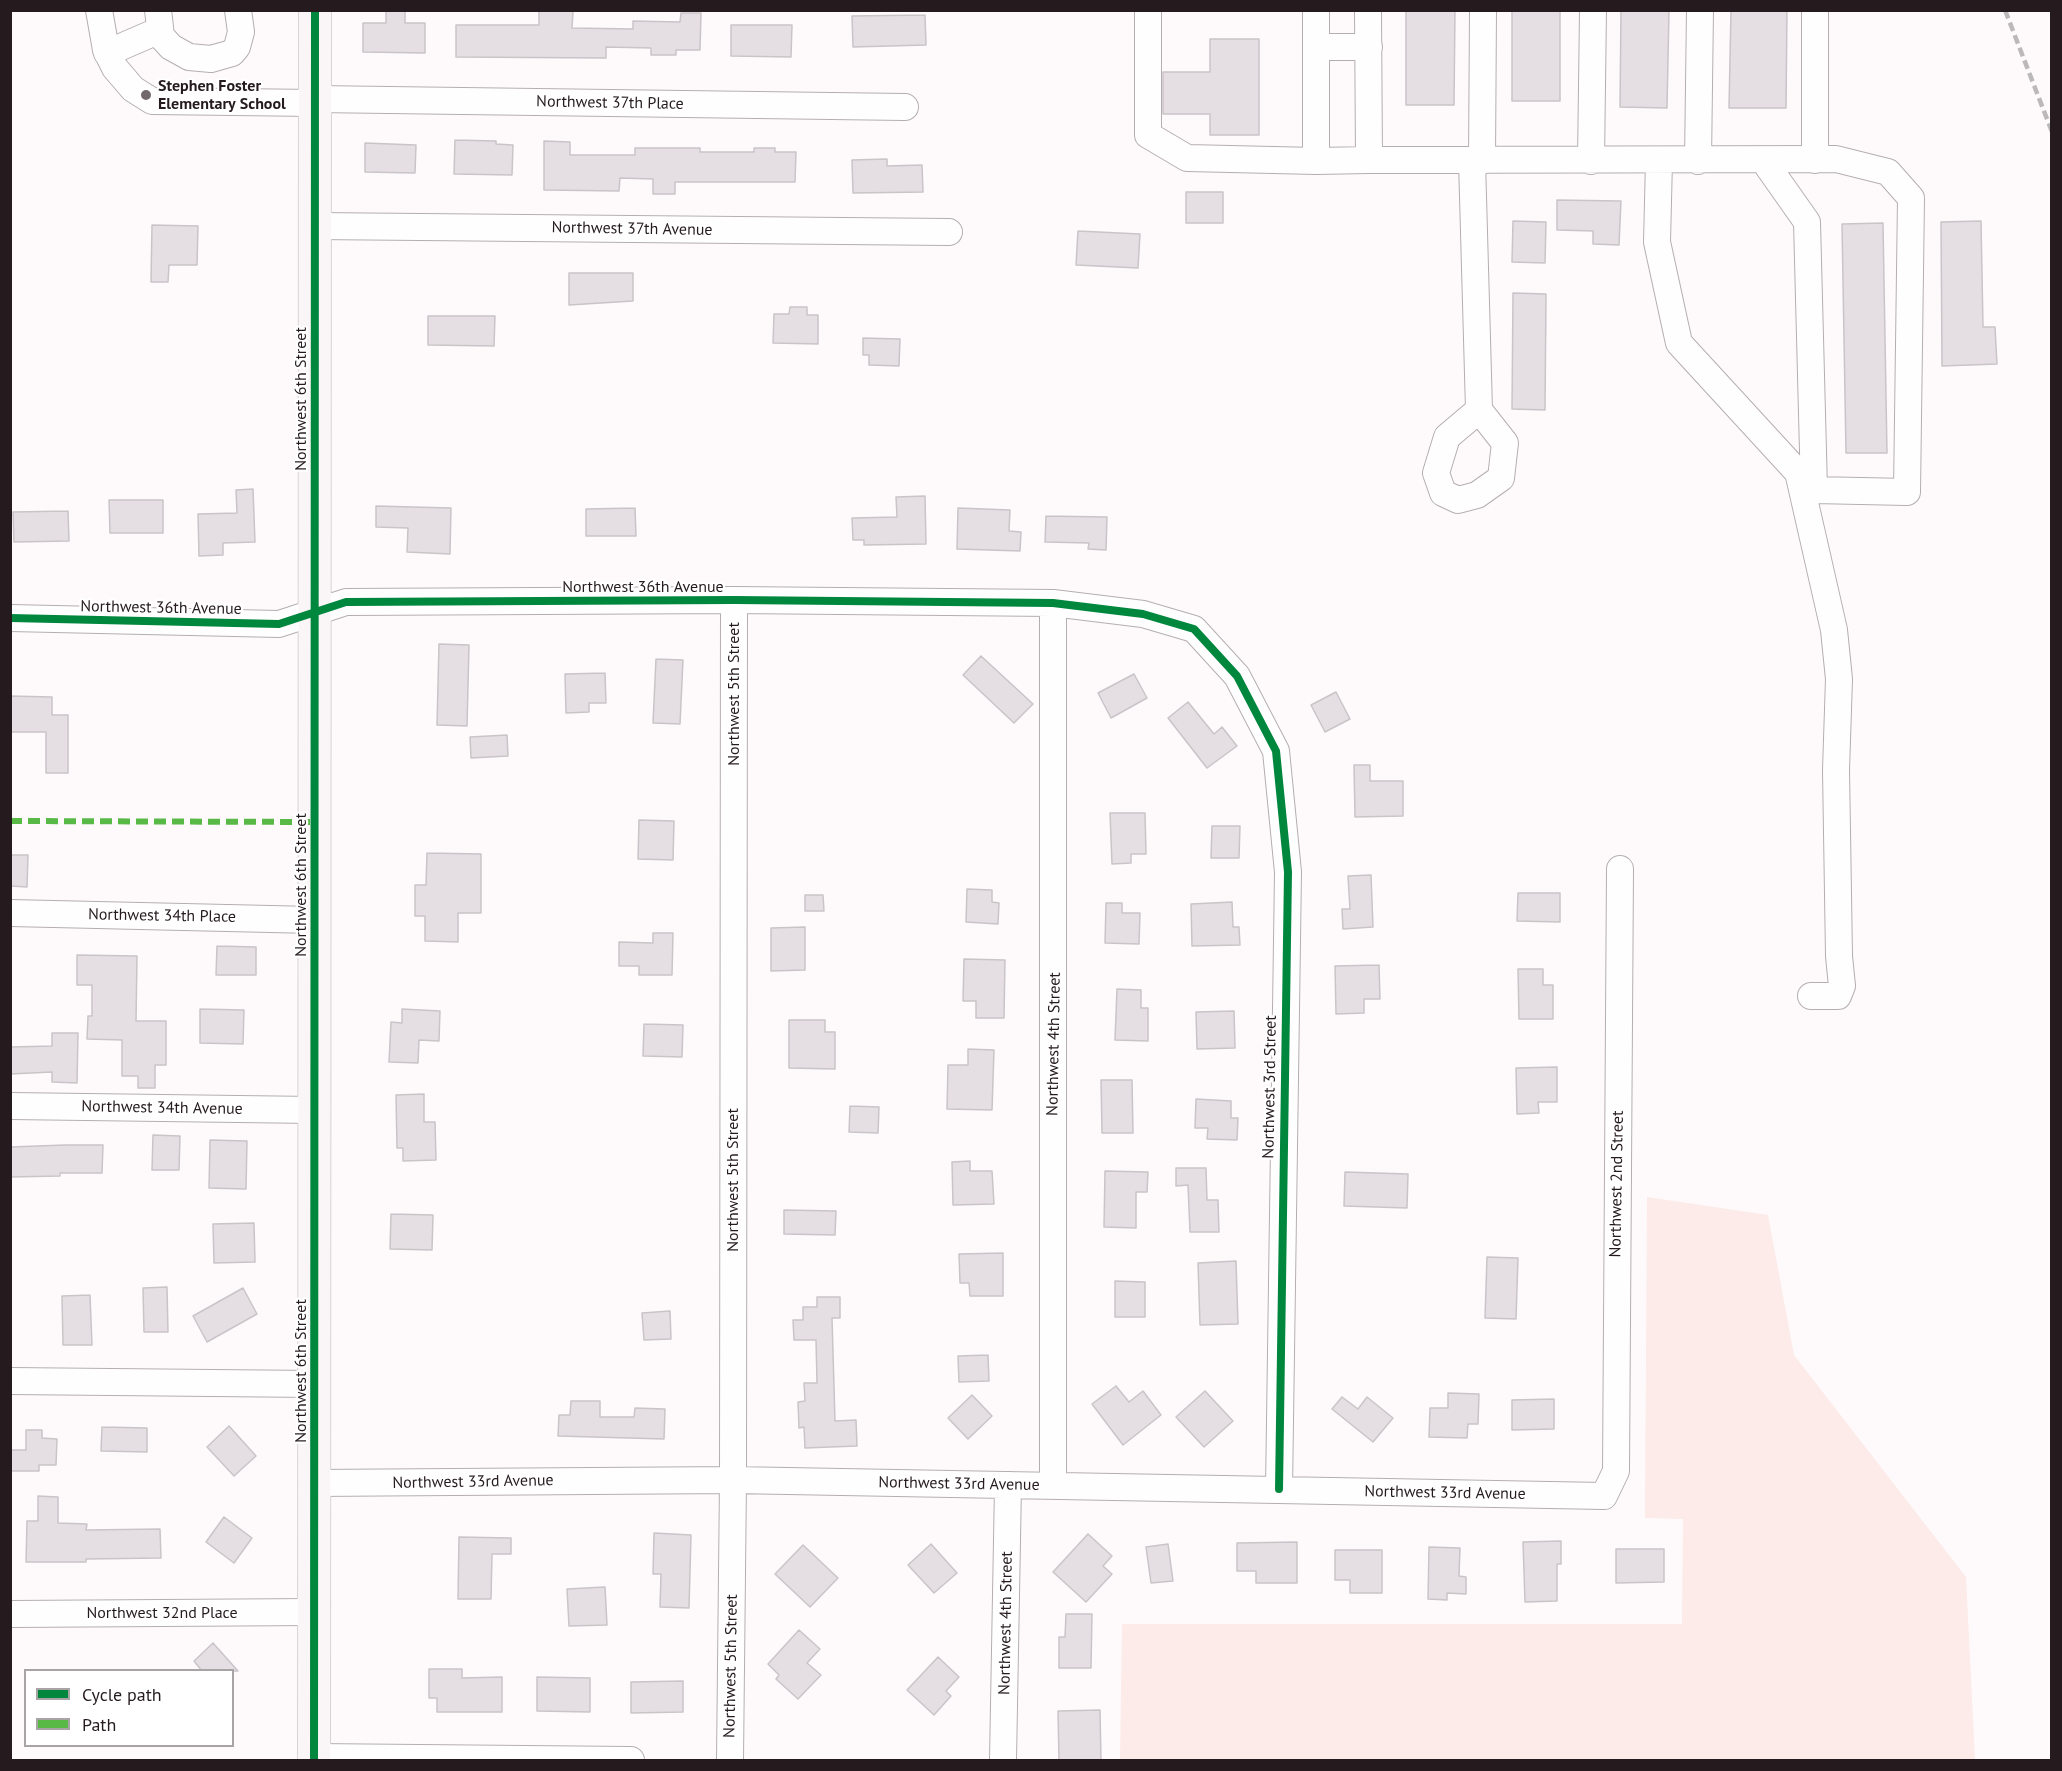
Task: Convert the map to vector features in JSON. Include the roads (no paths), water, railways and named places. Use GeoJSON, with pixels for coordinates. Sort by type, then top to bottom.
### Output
{"type":"FeatureCollection","features":[{"type":"Feature","properties":{"kind":"main road","name":"Northwest 6th Street"},"geometry":{"type":"LineString","coordinates":[[314,1759],[315,10]]}},
{"type":"Feature","properties":{"kind":"street"},"geometry":{"type":"LineString","coordinates":[[99,10],[101,32],[107,53],[159,20],[161,36],[183,55],[211,59],[232,53],[237,47],[241,32],[238,10]]}},
{"type":"Feature","properties":{"kind":"street"},"geometry":{"type":"LineString","coordinates":[[1148,10],[1149,135],[1187,158],[1316,161],[1836,159],[1887,172],[1911,198],[1907,492],[1806,481],[1679,343],[1657,242],[1659,161]]}},
{"type":"Feature","properties":{"kind":"street"},"geometry":{"type":"LineString","coordinates":[[1316,10],[1316,161]]}},
{"type":"Feature","properties":{"kind":"street"},"geometry":{"type":"LineString","coordinates":[[1368,10],[1369,160]]}},
{"type":"Feature","properties":{"kind":"street"},"geometry":{"type":"LineString","coordinates":[[1479,410],[1477,160],[1483,10]]}},
{"type":"Feature","properties":{"kind":"street"},"geometry":{"type":"LineString","coordinates":[[1591,161],[1593,10]]}},
{"type":"Feature","properties":{"kind":"street"},"geometry":{"type":"LineString","coordinates":[[1698,161],[1700,10]]}},
{"type":"Feature","properties":{"kind":"street"},"geometry":{"type":"LineString","coordinates":[[1815,10],[1815,160]]}},
{"type":"Feature","properties":{"kind":"street"},"geometry":{"type":"LineString","coordinates":[[1316,47],[1369,47]]}},
{"type":"Feature","properties":{"kind":"street","name":"Northwest 37th Place"},"geometry":{"type":"LineString","coordinates":[[107,53],[115,68],[133,89],[160,103],[315,101],[904,107]]}},
{"type":"Feature","properties":{"kind":"street"},"geometry":{"type":"LineString","coordinates":[[1764,161],[1807,222],[1806,481],[1834,630],[1839,679],[1836,770],[1839,956],[1842,986],[1838,996],[1811,996]]}},
{"type":"Feature","properties":{"kind":"street","name":"Northwest 37th Avenue"},"geometry":{"type":"LineString","coordinates":[[315,226],[949,232]]}},
{"type":"Feature","properties":{"kind":"street","name":"Northwest 36th Avenue"},"geometry":{"type":"LineString","coordinates":[[10,618],[279,624],[346,602],[734,600],[1053,603],[1143,614],[1194,628],[1237,676],[1246,693]]}},
{"type":"Feature","properties":{"kind":"street","name":"Northwest 5th Street"},"geometry":{"type":"LineString","coordinates":[[730,1761],[733,1480],[734,600]]}},
{"type":"Feature","properties":{"kind":"street","name":"Northwest 4th Street"},"geometry":{"type":"LineString","coordinates":[[1053,603],[1053,1486]]}},
{"type":"Feature","properties":{"kind":"street","name":"Northwest 3rd Street"},"geometry":{"type":"LineString","coordinates":[[1246,693],[1276,751],[1288,872],[1279,1489]]}},
{"type":"Feature","properties":{"kind":"street","name":"Northwest 2nd Street"},"geometry":{"type":"LineString","coordinates":[[1604,1496],[1616,1471],[1620,869]]}},
{"type":"Feature","properties":{"kind":"street","name":"Northwest 34th Place"},"geometry":{"type":"LineString","coordinates":[[10,913],[314,920]]}},
{"type":"Feature","properties":{"kind":"street","name":"Northwest 34th Avenue"},"geometry":{"type":"LineString","coordinates":[[10,1106],[314,1110]]}},
{"type":"Feature","properties":{"kind":"street"},"geometry":{"type":"LineString","coordinates":[[10,1381],[314,1384]]}},
{"type":"Feature","properties":{"kind":"street","name":"Northwest 33rd Avenue"},"geometry":{"type":"LineString","coordinates":[[314,1484],[733,1480],[1604,1496]]}},
{"type":"Feature","properties":{"kind":"street","name":"Northwest 4th Street"},"geometry":{"type":"LineString","coordinates":[[1003,1761],[1008,1485]]}},
{"type":"Feature","properties":{"kind":"street","name":"Northwest 32nd Place"},"geometry":{"type":"LineString","coordinates":[[10,1614],[314,1612]]}},
{"type":"Feature","properties":{"kind":"street"},"geometry":{"type":"LineString","coordinates":[[314,1759],[631,1761]]}},
{"type":"Feature","properties":{"kind":"railway"},"geometry":{"type":"LineString","coordinates":[[2005,10],[2052,132]]}},
{"type":"Feature","properties":{"kind":"place","name":"Stephen Foster Elementary School"},"geometry":{"type":"Point","coordinates":[146,95]}}]}
